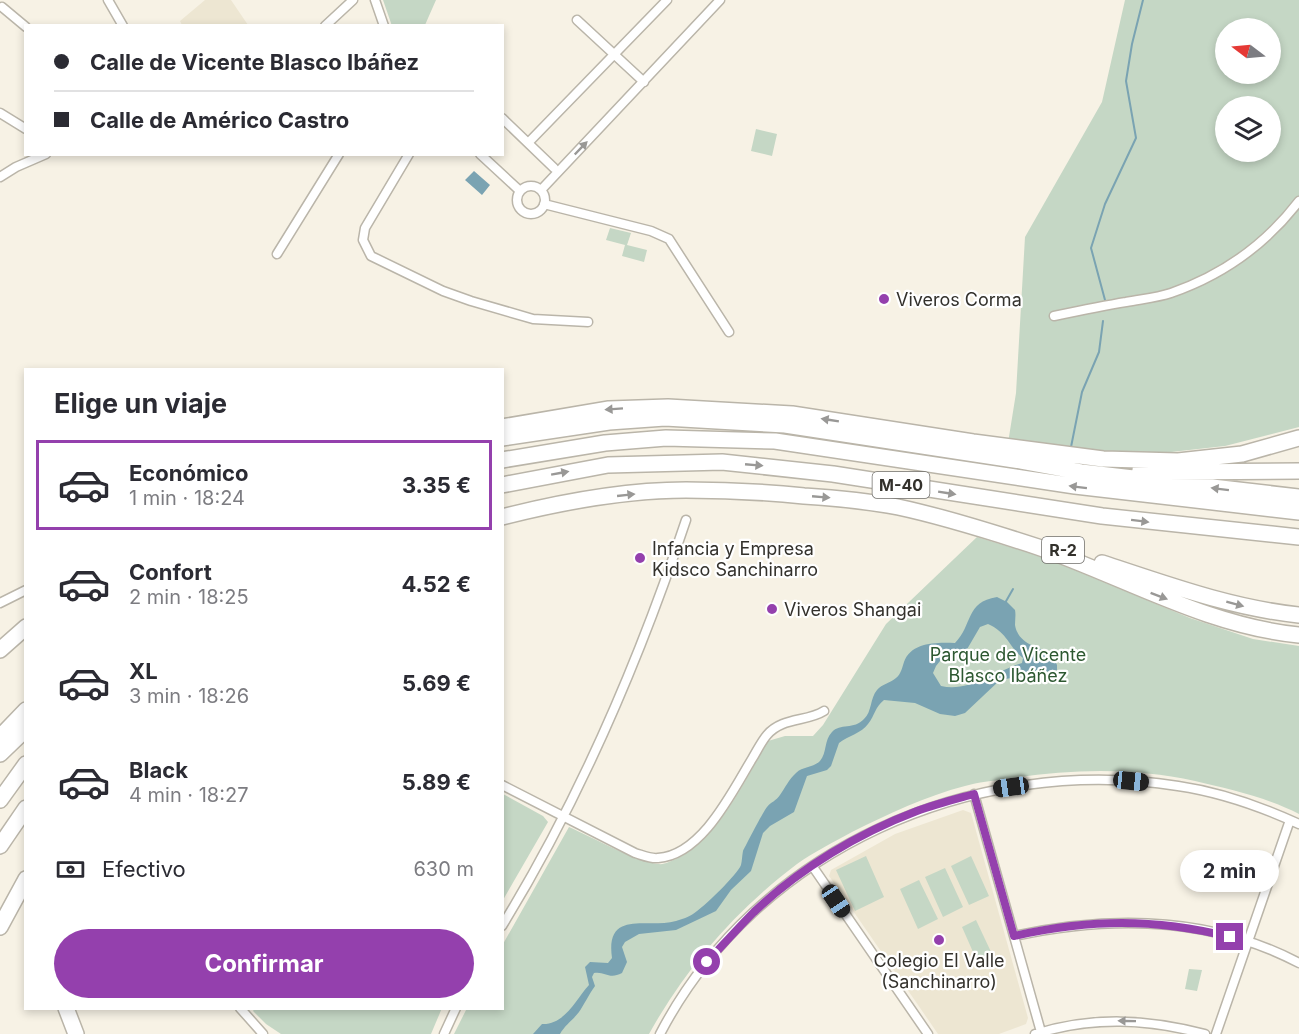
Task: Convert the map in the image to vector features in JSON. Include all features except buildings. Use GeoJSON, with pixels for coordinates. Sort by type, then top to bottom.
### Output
{"type":"FeatureCollection","features":[{"type":"Feature","properties":{"kind":"highway"},"geometry":{"type":"LineString","coordinates":[[504,427],[609,409],[668,407],[792,414],[1103,459],[1167,461],[1242,454],[1299,438]]}},
{"type":"Feature","properties":{"kind":"highway"},"geometry":{"type":"LineString","coordinates":[[504,438],[609,422],[664,418],[785,425],[1021,460],[1081,472],[1246,492],[1299,496]]}},
{"type":"Feature","properties":{"kind":"highway","name":"M-40"},"geometry":{"type":"LineString","coordinates":[[504,460],[605,443],[666,438],[775,441],[988,474],[1299,512]]}},
{"type":"Feature","properties":{"kind":"highway"},"geometry":{"type":"LineString","coordinates":[[1021,460],[1167,472],[1299,471]]}},
{"type":"Feature","properties":{"kind":"highway","name":"M-40"},"geometry":{"type":"LineString","coordinates":[[504,485],[608,465],[722,462],[833,474],[1037,507],[1203,529],[1299,537]]}},
{"type":"Feature","properties":{"kind":"highway"},"geometry":{"type":"LineString","coordinates":[[504,517],[568,502],[685,490],[844,499],[897,507],[946,519],[1039,548],[1205,613],[1267,630],[1299,635]]}},
{"type":"Feature","properties":{"kind":"highway"},"geometry":{"type":"LineString","coordinates":[[1220,504],[1299,504]]}},
{"type":"Feature","properties":{"kind":"highway","name":"R-2"},"geometry":{"type":"LineString","coordinates":[[946,519],[988,525],[1201,595],[1263,611],[1299,615]]}},
{"type":"Feature","properties":{"kind":"highway"},"geometry":{"type":"LineString","coordinates":[[1203,529],[1220,537],[1299,547]]}},
{"type":"Feature","properties":{"kind":"highway"},"geometry":{"type":"LineString","coordinates":[[0,650],[24,629]]}},
{"type":"Feature","properties":{"kind":"highway"},"geometry":{"type":"LineString","coordinates":[[0,736],[24,712]]}},
{"type":"Feature","properties":{"kind":"highway"},"geometry":{"type":"LineString","coordinates":[[0,754],[24,731]]}},
{"type":"Feature","properties":{"kind":"highway"},"geometry":{"type":"LineString","coordinates":[[0,800],[24,767]]}},
{"type":"Feature","properties":{"kind":"highway"},"geometry":{"type":"LineString","coordinates":[[0,846],[21,818]]}},
{"type":"Feature","properties":{"kind":"highway"},"geometry":{"type":"LineString","coordinates":[[0,927],[24,883]]}},
{"type":"Feature","properties":{"kind":"highway"},"geometry":{"type":"LineString","coordinates":[[67,1010],[76,1034]]}},
{"type":"Feature","properties":{"kind":"street"},"geometry":{"type":"LineString","coordinates":[[9,0],[1,8],[24,25]]}},
{"type":"Feature","properties":{"kind":"street"},"geometry":{"type":"LineString","coordinates":[[108,0],[122,24]]}},
{"type":"Feature","properties":{"kind":"street"},"geometry":{"type":"LineString","coordinates":[[327,24],[353,0]]}},
{"type":"Feature","properties":{"kind":"street"},"geometry":{"type":"LineString","coordinates":[[375,0],[383,24]]}},
{"type":"Feature","properties":{"kind":"street"},"geometry":{"type":"LineString","coordinates":[[528,143],[667,0]]}},
{"type":"Feature","properties":{"kind":"street"},"geometry":{"type":"LineString","coordinates":[[541,190],[720,0]]}},
{"type":"Feature","properties":{"kind":"street"},"geometry":{"type":"LineString","coordinates":[[577,20],[644,82]]}},
{"type":"Feature","properties":{"kind":"street"},"geometry":{"type":"LineString","coordinates":[[0,112],[24,128]]}},
{"type":"Feature","properties":{"kind":"street"},"geometry":{"type":"LineString","coordinates":[[504,120],[554,168]]}},
{"type":"Feature","properties":{"kind":"street"},"geometry":{"type":"LineString","coordinates":[[0,177],[16,166],[41,156]]}},
{"type":"Feature","properties":{"kind":"street"},"geometry":{"type":"LineString","coordinates":[[277,254],[338,156]]}},
{"type":"Feature","properties":{"kind":"street"},"geometry":{"type":"LineString","coordinates":[[409,156],[365,228],[363,240],[371,256],[443,291],[471,301],[533,319],[588,322]]}},
{"type":"Feature","properties":{"kind":"street"},"geometry":{"type":"LineString","coordinates":[[482,156],[520,191]]}},
{"type":"Feature","properties":{"kind":"street"},"geometry":{"type":"LineString","coordinates":[[531,186],[541,190],[544,204],[536,213],[524,213],[517,203],[520,191],[531,186]]}},
{"type":"Feature","properties":{"kind":"street"},"geometry":{"type":"LineString","coordinates":[[1054,316],[1170,293],[1224,270],[1275,230],[1299,201]]}},
{"type":"Feature","properties":{"kind":"street"},"geometry":{"type":"LineString","coordinates":[[544,204],[651,231],[669,239],[729,332]]}},
{"type":"Feature","properties":{"kind":"street"},"geometry":{"type":"LineString","coordinates":[[504,922],[564,817],[634,663],[686,520]]}},
{"type":"Feature","properties":{"kind":"street"},"geometry":{"type":"LineString","coordinates":[[0,603],[24,591]]}},
{"type":"Feature","properties":{"kind":"street"},"geometry":{"type":"LineString","coordinates":[[504,786],[636,853],[657,859],[675,854],[702,836],[767,735],[777,726],[799,718],[814,718],[824,711]]}},
{"type":"Feature","properties":{"kind":"street"},"geometry":{"type":"LineString","coordinates":[[664,1033],[682,997],[707,962],[755,911],[785,886],[854,841],[918,811],[974,794],[1055,781],[1083,779],[1179,786],[1228,798],[1299,824]]}},
{"type":"Feature","properties":{"kind":"street"},"geometry":{"type":"LineString","coordinates":[[974,794],[1040,1033],[1078,1023],[1128,1020],[1170,1025],[1206,1034]]}},
{"type":"Feature","properties":{"kind":"street"},"geometry":{"type":"LineString","coordinates":[[1216,1034],[1290,820]]}},
{"type":"Feature","properties":{"kind":"street"},"geometry":{"type":"LineString","coordinates":[[813,867],[928,1034]]}},
{"type":"Feature","properties":{"kind":"street"},"geometry":{"type":"LineString","coordinates":[[1014,936],[1090,923],[1145,922],[1203,930],[1248,942],[1299,963]]}},
{"type":"Feature","properties":{"kind":"street"},"geometry":{"type":"LineString","coordinates":[[242,1010],[263,1034]]}},
{"type":"Feature","properties":{"kind":"street"},"geometry":{"type":"LineString","coordinates":[[444,1034],[455,1010]]}},
{"type":"Feature","properties":{"kind":"shaded area"},"geometry":{"type":"Polygon","coordinates":[[[205,0],[231,0],[247,24],[182,24],[180,21],[205,0]]]}},
{"type":"Feature","properties":{"kind":"shaded area","name":"Colegio El Valle (Sanchinarro)"},"geometry":{"type":"Polygon","coordinates":[[[963,810],[971,813],[1028,1018],[1026,1024],[999,1034],[938,1034],[829,876],[831,870],[895,834],[963,810]]]}},
{"type":"Feature","properties":{"kind":"green space"},"geometry":{"type":"Polygon","coordinates":[[[383,0],[436,0],[425,24],[391,24],[383,0]]]}},
{"type":"Feature","properties":{"kind":"green space"},"geometry":{"type":"Polygon","coordinates":[[[1125,0],[1299,0],[1299,427],[1225,446],[1162,453],[1088,454],[1008,443],[1016,393],[1025,237],[1102,102],[1125,0]]]}},
{"type":"Feature","properties":{"kind":"green space"},"geometry":{"type":"Polygon","coordinates":[[[756,129],[777,134],[772,156],[751,151],[756,129]]]}},
{"type":"Feature","properties":{"kind":"green space"},"geometry":{"type":"Polygon","coordinates":[[[610,228],[631,233],[627,245],[647,250],[644,262],[622,256],[625,245],[606,240],[610,228]]]}},
{"type":"Feature","properties":{"kind":"green space","name":"Parque de Vicente Blasco Ibáñez"},"geometry":{"type":"Polygon","coordinates":[[[977,537],[1046,558],[1190,618],[1253,639],[1299,646],[1299,814],[1275,803],[1235,791],[1148,773],[1100,771],[1053,773],[970,785],[936,795],[893,812],[852,832],[797,864],[753,901],[714,941],[679,986],[649,1034],[454,1034],[466,1010],[504,1010],[504,942],[569,827],[626,854],[658,864],[676,859],[691,850],[718,823],[768,741],[785,736],[813,736],[823,725],[886,624],[977,537]]]}},
{"type":"Feature","properties":{"kind":"green space"},"geometry":{"type":"Polygon","coordinates":[[[504,795],[543,816],[548,822],[504,898],[504,795]]]}},
{"type":"Feature","properties":{"kind":"green space"},"geometry":{"type":"Polygon","coordinates":[[[866,856],[884,897],[855,911],[836,870],[866,856]]]}},
{"type":"Feature","properties":{"kind":"green space"},"geometry":{"type":"Polygon","coordinates":[[[971,856],[989,896],[969,905],[951,866],[971,856]]]}},
{"type":"Feature","properties":{"kind":"green space"},"geometry":{"type":"Polygon","coordinates":[[[945,868],[963,907],[943,917],[925,877],[945,868]]]}},
{"type":"Feature","properties":{"kind":"green space"},"geometry":{"type":"Polygon","coordinates":[[[919,880],[938,919],[918,929],[900,889],[919,880]]]}},
{"type":"Feature","properties":{"kind":"green space"},"geometry":{"type":"Polygon","coordinates":[[[976,920],[992,954],[977,961],[962,927],[976,920]]]}},
{"type":"Feature","properties":{"kind":"green space"},"geometry":{"type":"Polygon","coordinates":[[[1189,969],[1202,970],[1197,991],[1185,989],[1189,969]]]}},
{"type":"Feature","properties":{"kind":"green space"},"geometry":{"type":"Polygon","coordinates":[[[441,1010],[431,1034],[281,1034],[253,1011],[441,1010]]]}},
{"type":"Feature","properties":{"kind":"water"},"geometry":{"type":"Polygon","coordinates":[[[474,171],[490,185],[482,195],[465,180],[474,171]]]}},
{"type":"Feature","properties":{"kind":"water"},"geometry":{"type":"Polygon","coordinates":[[[997,597],[1007,602],[1015,610],[1015,625],[1020,636],[1028,644],[1051,653],[1057,670],[1000,680],[965,713],[955,716],[940,714],[915,703],[884,700],[865,727],[839,743],[831,766],[827,770],[807,776],[794,812],[770,826],[763,833],[751,871],[731,890],[716,911],[676,930],[639,934],[625,942],[622,947],[627,962],[622,973],[610,976],[594,973],[592,977],[595,986],[579,1012],[560,1034],[533,1034],[542,1024],[557,1020],[569,1010],[589,985],[585,967],[590,962],[608,963],[612,958],[615,933],[622,927],[630,924],[676,921],[698,911],[712,898],[738,870],[743,851],[767,807],[778,797],[796,773],[820,761],[832,732],[864,719],[877,690],[898,676],[907,655],[912,650],[933,643],[955,643],[965,629],[974,609],[987,600],[997,597]],[[988,624],[980,627],[966,651],[960,655],[944,656],[933,673],[941,686],[972,684],[1022,663],[1023,658],[995,628],[988,624]]]}},
{"type":"Feature","properties":{"kind":"waterway"},"geometry":{"type":"LineString","coordinates":[[1105,300],[1091,248],[1105,204],[1136,138],[1126,81],[1143,0]]}},
{"type":"Feature","properties":{"kind":"waterway"},"geometry":{"type":"LineString","coordinates":[[1071,447],[1082,392],[1099,352],[1103,321]]}},
{"type":"Feature","properties":{"kind":"waterway"},"geometry":{"type":"LineString","coordinates":[[1005,603],[1013,589]]}},
{"type":"Feature","properties":{"kind":"place","name":"Viveros Corma"},"geometry":{"type":"Point","coordinates":[884,299]}},
{"type":"Feature","properties":{"kind":"place","name":"Infancia y Empresa Kidsco Sanchinarro"},"geometry":{"type":"Point","coordinates":[640,558]}},
{"type":"Feature","properties":{"kind":"place","name":"Viveros Shangai"},"geometry":{"type":"Point","coordinates":[772,609]}},
{"type":"Feature","properties":{"kind":"place","name":"Colegio El Valle (Sanchinarro)"},"geometry":{"type":"Point","coordinates":[939,940]}},
{"type":"Feature","properties":{"kind":"route"},"geometry":{"type":"LineString","coordinates":[[707,962],[770,898],[854,841],[918,811],[974,794],[1014,936],[1090,923],[1145,922],[1203,930],[1230,937]]}}]}
